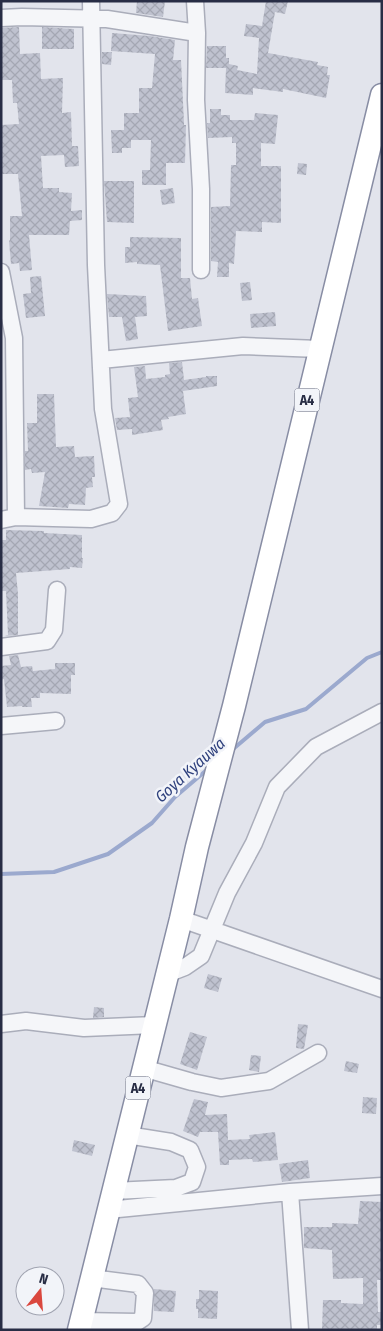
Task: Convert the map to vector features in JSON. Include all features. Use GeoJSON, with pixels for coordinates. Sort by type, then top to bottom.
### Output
{"type":"FeatureCollection","features":[{"type":"Feature","properties":{"kind":"highway","name":"A4"},"geometry":{"type":"LineString","coordinates":[[80,1325],[181,919],[197,847],[234,706],[382,95]]}},
{"type":"Feature","properties":{"kind":"street"},"geometry":{"type":"LineString","coordinates":[[1,272],[7,338],[9,518],[91,519],[112,513],[119,504],[103,409],[96,265],[91,1]]}},
{"type":"Feature","properties":{"kind":"street"},"geometry":{"type":"LineString","coordinates":[[196,1],[196,100],[201,189],[201,270]]}},
{"type":"Feature","properties":{"kind":"street"},"geometry":{"type":"LineString","coordinates":[[1,18],[107,19],[197,33]]}},
{"type":"Feature","properties":{"kind":"street"},"geometry":{"type":"LineString","coordinates":[[101,360],[243,346],[320,349]]}},
{"type":"Feature","properties":{"kind":"street"},"geometry":{"type":"LineString","coordinates":[[1,646],[47,641],[54,630],[57,590]]}},
{"type":"Feature","properties":{"kind":"street"},"geometry":{"type":"LineString","coordinates":[[167,974],[185,967],[201,956],[227,893],[254,843],[277,787],[316,747],[382,712]]}},
{"type":"Feature","properties":{"kind":"street"},"geometry":{"type":"LineString","coordinates":[[1,726],[56,721]]}},
{"type":"Feature","properties":{"kind":"street"},"geometry":{"type":"LineString","coordinates":[[181,919],[382,989]]}},
{"type":"Feature","properties":{"kind":"street"},"geometry":{"type":"LineString","coordinates":[[1,1024],[26,1022],[84,1028],[154,1025]]}},
{"type":"Feature","properties":{"kind":"street"},"geometry":{"type":"LineString","coordinates":[[143,1068],[221,1088],[269,1081],[318,1053]]}},
{"type":"Feature","properties":{"kind":"street"},"geometry":{"type":"LineString","coordinates":[[110,1200],[176,1188],[192,1182],[197,1167],[190,1150],[171,1142],[126,1134]]}},
{"type":"Feature","properties":{"kind":"street"},"geometry":{"type":"LineString","coordinates":[[110,1200],[382,1186]]}},
{"type":"Feature","properties":{"kind":"street"},"geometry":{"type":"LineString","coordinates":[[290,1192],[300,1330]]}},
{"type":"Feature","properties":{"kind":"street"},"geometry":{"type":"LineString","coordinates":[[80,1325],[137,1322],[143,1318],[145,1293],[138,1284],[91,1278]]}},
{"type":"Feature","properties":{"kind":"building"},"geometry":{"type":"Polygon","coordinates":[[[137,1],[165,1],[163,17],[136,13],[137,1]]]}},
{"type":"Feature","properties":{"kind":"building"},"geometry":{"type":"Polygon","coordinates":[[[266,1],[288,1],[285,14],[275,12],[268,53],[318,62],[317,65],[328,67],[327,75],[330,75],[326,98],[283,89],[283,92],[253,88],[253,95],[225,93],[226,68],[206,68],[207,46],[226,46],[226,58],[229,58],[229,64],[238,66],[237,70],[257,74],[259,38],[244,36],[246,24],[262,26],[266,1]]]}},
{"type":"Feature","properties":{"kind":"building"},"geometry":{"type":"Polygon","coordinates":[[[19,27],[20,54],[40,53],[41,79],[63,78],[62,113],[71,112],[72,146],[78,146],[79,166],[65,167],[64,155],[41,156],[43,188],[59,188],[59,192],[72,193],[71,211],[82,210],[82,220],[70,221],[69,235],[29,235],[32,270],[20,271],[19,263],[11,264],[9,241],[10,216],[22,216],[18,174],[1,174],[1,125],[19,124],[17,103],[13,103],[12,80],[1,80],[1,28],[19,27]]]}},
{"type":"Feature","properties":{"kind":"building"},"geometry":{"type":"Polygon","coordinates":[[[42,27],[74,29],[74,49],[42,49],[42,27]]]}},
{"type":"Feature","properties":{"kind":"building"},"geometry":{"type":"Polygon","coordinates":[[[112,33],[175,40],[173,60],[181,60],[184,125],[186,125],[185,163],[166,163],[166,185],[142,185],[142,170],[150,170],[151,140],[131,140],[131,148],[122,148],[122,153],[112,153],[111,130],[124,130],[124,113],[139,113],[139,88],[152,88],[155,54],[111,51],[112,33]]]}},
{"type":"Feature","properties":{"kind":"building"},"geometry":{"type":"Polygon","coordinates":[[[102,52],[112,52],[111,65],[102,64],[102,52]]]}},
{"type":"Feature","properties":{"kind":"building"},"geometry":{"type":"Polygon","coordinates":[[[210,109],[221,109],[221,115],[230,115],[230,120],[254,120],[255,113],[278,115],[275,144],[261,143],[261,166],[281,166],[281,223],[262,222],[262,232],[236,231],[234,264],[229,263],[229,277],[217,277],[218,262],[211,261],[211,207],[230,206],[231,165],[236,165],[236,143],[232,143],[232,137],[208,138],[207,123],[210,123],[210,109]]]}},
{"type":"Feature","properties":{"kind":"building"},"geometry":{"type":"Polygon","coordinates":[[[298,163],[307,164],[306,175],[297,174],[298,163]]]}},
{"type":"Feature","properties":{"kind":"building"},"geometry":{"type":"Polygon","coordinates":[[[104,181],[134,181],[134,223],[107,222],[104,181]]]}},
{"type":"Feature","properties":{"kind":"building"},"geometry":{"type":"Polygon","coordinates":[[[173,188],[175,203],[162,205],[160,190],[173,188]]]}},
{"type":"Feature","properties":{"kind":"building"},"geometry":{"type":"Polygon","coordinates":[[[130,237],[181,238],[181,278],[190,278],[192,299],[198,298],[202,326],[168,331],[160,265],[137,264],[137,262],[125,263],[125,247],[130,247],[130,237]]]}},
{"type":"Feature","properties":{"kind":"building"},"geometry":{"type":"Polygon","coordinates":[[[41,276],[45,316],[26,318],[23,294],[31,293],[30,277],[41,276]]]}},
{"type":"Feature","properties":{"kind":"building"},"geometry":{"type":"Polygon","coordinates":[[[250,282],[252,300],[242,301],[240,283],[250,282]]]}},
{"type":"Feature","properties":{"kind":"building"},"geometry":{"type":"Polygon","coordinates":[[[107,294],[146,296],[147,316],[135,317],[138,339],[126,341],[122,317],[109,317],[107,294]]]}},
{"type":"Feature","properties":{"kind":"building"},"geometry":{"type":"Polygon","coordinates":[[[275,312],[276,326],[251,328],[250,314],[275,312]]]}},
{"type":"Feature","properties":{"kind":"building"},"geometry":{"type":"Polygon","coordinates":[[[182,362],[184,380],[217,376],[217,386],[183,391],[186,414],[161,420],[163,430],[132,435],[132,429],[117,430],[115,418],[130,417],[128,398],[138,397],[134,367],[145,366],[146,379],[165,377],[165,375],[170,374],[169,363],[182,362]]]}},
{"type":"Feature","properties":{"kind":"building"},"geometry":{"type":"Polygon","coordinates":[[[37,394],[54,394],[56,447],[74,446],[75,457],[94,456],[95,477],[92,477],[93,487],[86,488],[85,505],[69,504],[68,508],[39,506],[45,472],[32,473],[31,469],[25,470],[25,451],[28,451],[27,423],[37,423],[37,394]]]}},
{"type":"Feature","properties":{"kind":"building"},"geometry":{"type":"Polygon","coordinates":[[[6,530],[82,535],[83,558],[82,568],[70,567],[70,569],[16,573],[18,635],[5,636],[8,635],[6,591],[1,591],[1,540],[6,540],[6,530]]]}},
{"type":"Feature","properties":{"kind":"building"},"geometry":{"type":"Polygon","coordinates":[[[18,655],[21,667],[32,666],[33,671],[55,669],[55,663],[75,663],[75,675],[71,675],[71,694],[40,693],[40,698],[31,698],[32,707],[7,707],[4,679],[1,680],[1,666],[11,665],[9,656],[18,655]]]}},
{"type":"Feature","properties":{"kind":"building"},"geometry":{"type":"Polygon","coordinates":[[[208,974],[222,978],[218,992],[204,988],[208,974]]]}},
{"type":"Feature","properties":{"kind":"building"},"geometry":{"type":"Polygon","coordinates":[[[94,1007],[104,1008],[104,1017],[93,1018],[94,1007]]]}},
{"type":"Feature","properties":{"kind":"building"},"geometry":{"type":"Polygon","coordinates":[[[298,1024],[308,1025],[304,1049],[296,1048],[298,1024]]]}},
{"type":"Feature","properties":{"kind":"building"},"geometry":{"type":"Polygon","coordinates":[[[190,1032],[207,1037],[197,1070],[180,1064],[190,1032]]]}},
{"type":"Feature","properties":{"kind":"building"},"geometry":{"type":"Polygon","coordinates":[[[251,1055],[261,1056],[259,1072],[249,1070],[251,1055]]]}},
{"type":"Feature","properties":{"kind":"building"},"geometry":{"type":"Polygon","coordinates":[[[346,1061],[359,1064],[357,1073],[344,1071],[346,1061]]]}},
{"type":"Feature","properties":{"kind":"building"},"geometry":{"type":"Polygon","coordinates":[[[363,1097],[377,1098],[376,1114],[362,1113],[363,1097]]]}},
{"type":"Feature","properties":{"kind":"building"},"geometry":{"type":"Polygon","coordinates":[[[194,1099],[208,1102],[205,1115],[227,1114],[228,1140],[250,1139],[249,1135],[275,1132],[278,1160],[253,1162],[252,1159],[229,1160],[229,1165],[220,1165],[218,1132],[200,1132],[198,1137],[183,1131],[194,1099]]]}},
{"type":"Feature","properties":{"kind":"building"},"geometry":{"type":"Polygon","coordinates":[[[74,1140],[95,1145],[92,1156],[72,1151],[74,1140]]]}},
{"type":"Feature","properties":{"kind":"building"},"geometry":{"type":"Polygon","coordinates":[[[308,1160],[310,1178],[282,1182],[279,1164],[308,1160]]]}},
{"type":"Feature","properties":{"kind":"building"},"geometry":{"type":"Polygon","coordinates":[[[360,1201],[382,1202],[382,1280],[377,1280],[378,1312],[382,1312],[382,1325],[377,1325],[377,1330],[322,1330],[323,1300],[341,1300],[341,1303],[363,1304],[363,1278],[333,1279],[332,1250],[304,1248],[304,1227],[332,1227],[332,1223],[358,1224],[360,1201]]]}},
{"type":"Feature","properties":{"kind":"building"},"geometry":{"type":"Polygon","coordinates":[[[154,1289],[176,1291],[174,1312],[154,1311],[154,1289]]]}},
{"type":"Feature","properties":{"kind":"building"},"geometry":{"type":"Polygon","coordinates":[[[199,1290],[218,1291],[217,1319],[198,1318],[196,1299],[199,1299],[199,1290]]]}},
{"type":"Feature","properties":{"kind":"waterway","name":"Goya Kyauwa"},"geometry":{"type":"LineString","coordinates":[[232,750],[265,722],[306,709],[367,658],[382,652]]}},
{"type":"Feature","properties":{"kind":"waterway","name":"Goya Kyauwa"},"geometry":{"type":"LineString","coordinates":[[1,874],[54,872],[108,854],[152,823],[175,797],[209,768]]}}]}
